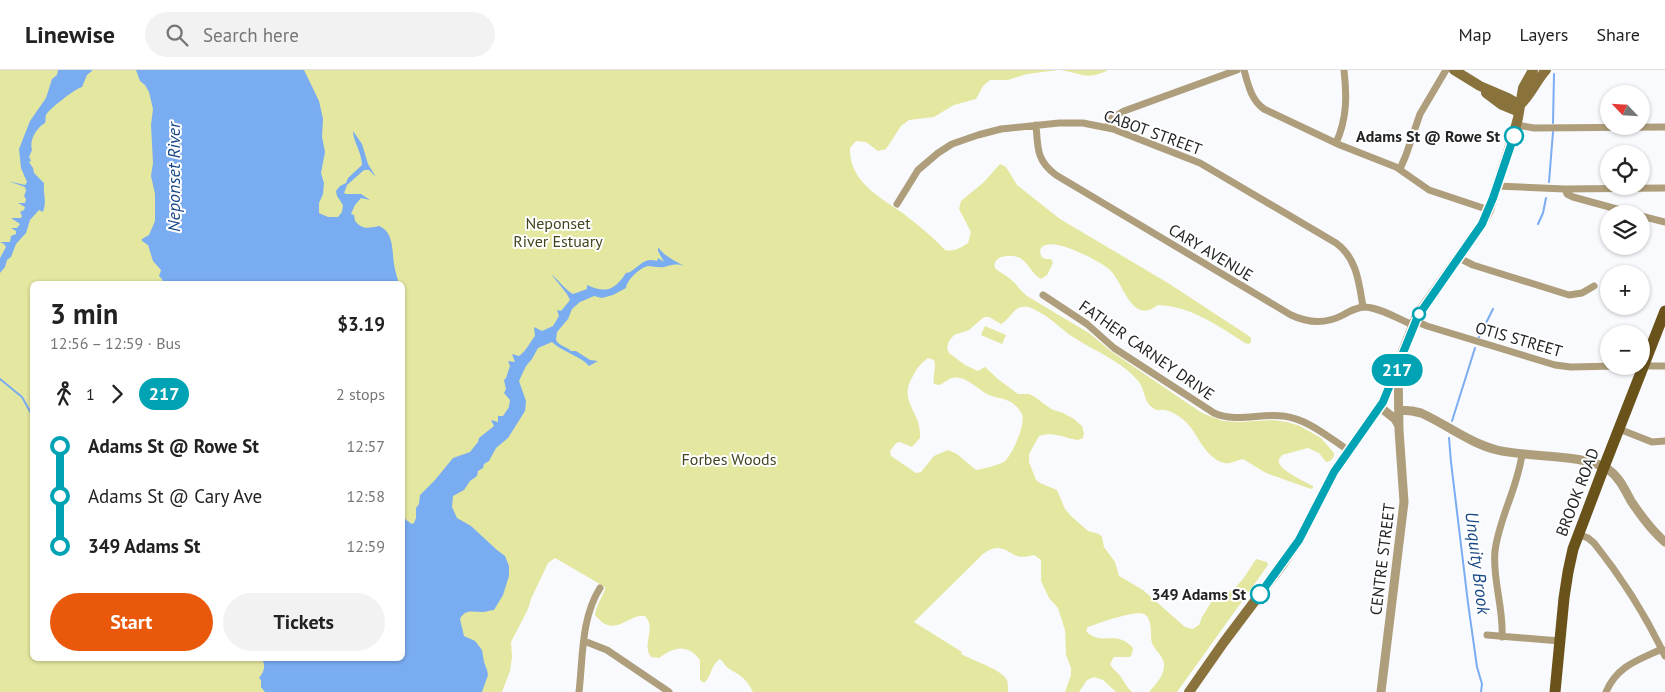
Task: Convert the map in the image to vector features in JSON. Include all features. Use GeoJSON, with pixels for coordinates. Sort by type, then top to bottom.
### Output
{"type":"FeatureCollection","features":[{"type":"Feature","properties":{"kind":"main road"},"geometry":{"type":"LineString","coordinates":[[1454,70],[1476,84],[1508,98],[1520,109]]}},
{"type":"Feature","properties":{"kind":"main road"},"geometry":{"type":"LineString","coordinates":[[1189,692],[1299,540],[1327,484],[1348,450],[1380,407],[1388,392],[1414,323],[1479,230],[1489,210],[1517,124],[1523,88],[1533,70]]}},
{"type":"Feature","properties":{"kind":"main road"},"geometry":{"type":"LineString","coordinates":[[1520,109],[1544,71]]}},
{"type":"Feature","properties":{"kind":"main road","name":"BROOK ROAD"},"geometry":{"type":"LineString","coordinates":[[1650,347],[1665,311]]}},
{"type":"Feature","properties":{"kind":"main road","name":"BROOK ROAD"},"geometry":{"type":"LineString","coordinates":[[1555,692],[1568,572],[1578,534],[1639,375]]}},
{"type":"Feature","properties":{"kind":"street"},"geometry":{"type":"LineString","coordinates":[[1107,127],[1112,118],[1124,111],[1237,70]]}},
{"type":"Feature","properties":{"kind":"street"},"geometry":{"type":"LineString","coordinates":[[1244,70],[1253,96],[1260,107],[1336,143],[1400,169],[1429,190],[1489,210]]}},
{"type":"Feature","properties":{"kind":"street"},"geometry":{"type":"LineString","coordinates":[[1336,143],[1345,115],[1344,70]]}},
{"type":"Feature","properties":{"kind":"street"},"geometry":{"type":"LineString","coordinates":[[1400,169],[1420,114],[1446,70]]}},
{"type":"Feature","properties":{"kind":"street","name":"CABOT STREET"},"geometry":{"type":"LineString","coordinates":[[897,204],[918,170],[933,156],[947,147],[986,132],[1036,125],[1083,123],[1107,127],[1200,163],[1336,243],[1348,254],[1354,264],[1363,307]]}},
{"type":"Feature","properties":{"kind":"street"},"geometry":{"type":"LineString","coordinates":[[1517,124],[1534,128],[1665,127]]}},
{"type":"Feature","properties":{"kind":"street","name":"CARY AVENUE"},"geometry":{"type":"LineString","coordinates":[[1036,125],[1040,157],[1056,175],[1291,315],[1304,320],[1320,322],[1363,307]]}},
{"type":"Feature","properties":{"kind":"street"},"geometry":{"type":"LineString","coordinates":[[1497,186],[1565,189],[1665,188]]}},
{"type":"Feature","properties":{"kind":"street"},"geometry":{"type":"LineString","coordinates":[[1565,189],[1567,194],[1573,197],[1602,205]]}},
{"type":"Feature","properties":{"kind":"street"},"geometry":{"type":"LineString","coordinates":[[1650,218],[1665,222]]}},
{"type":"Feature","properties":{"kind":"street"},"geometry":{"type":"LineString","coordinates":[[1459,258],[1473,265],[1569,295],[1582,293],[1594,286]]}},
{"type":"Feature","properties":{"kind":"street","name":"FATHER CARNEY DRIVE"},"geometry":{"type":"LineString","coordinates":[[1043,295],[1087,324],[1114,348],[1209,411],[1228,417],[1279,416],[1300,420],[1313,426],[1348,450]]}},
{"type":"Feature","properties":{"kind":"street"},"geometry":{"type":"LineString","coordinates":[[1363,307],[1414,323]]}},
{"type":"Feature","properties":{"kind":"street","name":"OTIS STREET"},"geometry":{"type":"LineString","coordinates":[[1414,323],[1555,365],[1571,367],[1600,366]]}},
{"type":"Feature","properties":{"kind":"street","name":"CENTRE STREET"},"geometry":{"type":"LineString","coordinates":[[1382,692],[1404,508],[1397,377],[1399,363]]}},
{"type":"Feature","properties":{"kind":"street"},"geometry":{"type":"LineString","coordinates":[[1650,366],[1665,366]]}},
{"type":"Feature","properties":{"kind":"street"},"geometry":{"type":"LineString","coordinates":[[1380,407],[1395,419],[1399,430]]}},
{"type":"Feature","properties":{"kind":"street"},"geometry":{"type":"LineString","coordinates":[[1399,410],[1421,413],[1487,447],[1504,452],[1579,460],[1604,467],[1614,474],[1641,516],[1665,542]]}},
{"type":"Feature","properties":{"kind":"street"},"geometry":{"type":"LineString","coordinates":[[1619,429],[1652,442],[1665,441]]}},
{"type":"Feature","properties":{"kind":"street"},"geometry":{"type":"LineString","coordinates":[[1502,637],[1494,553],[1522,454]]}},
{"type":"Feature","properties":{"kind":"street"},"geometry":{"type":"LineString","coordinates":[[1578,534],[1592,540],[1635,599],[1651,626],[1663,653],[1620,670],[1606,692]]}},
{"type":"Feature","properties":{"kind":"street"},"geometry":{"type":"LineString","coordinates":[[580,692],[584,641],[590,609],[600,588]]}},
{"type":"Feature","properties":{"kind":"street"},"geometry":{"type":"LineString","coordinates":[[1487,635],[1560,642]]}},
{"type":"Feature","properties":{"kind":"street"},"geometry":{"type":"LineString","coordinates":[[584,641],[607,650],[669,692]]}},
{"type":"Feature","properties":{"kind":"green space"},"geometry":{"type":"Polygon","coordinates":[[[0,70],[1058,70],[1027,74],[1008,80],[990,80],[983,86],[976,99],[954,105],[934,117],[909,120],[901,126],[886,149],[878,151],[866,142],[856,141],[850,148],[851,160],[855,170],[860,179],[876,195],[904,214],[945,250],[951,250],[960,248],[968,243],[971,232],[959,209],[961,201],[984,182],[1000,164],[1006,167],[1017,185],[1060,219],[1168,283],[1249,336],[1251,342],[1249,344],[1245,343],[1204,318],[1182,309],[1158,305],[1149,310],[1141,310],[1135,307],[1129,300],[1110,270],[1089,257],[1069,248],[1052,244],[1043,246],[1040,250],[1041,256],[1045,259],[1051,259],[1053,263],[1047,275],[1041,279],[1025,262],[1017,257],[1004,256],[995,263],[995,268],[1011,280],[1027,296],[1089,333],[1112,352],[1202,413],[1223,421],[1272,420],[1287,422],[1300,426],[1321,438],[1334,453],[1332,459],[1326,462],[1319,453],[1308,448],[1282,455],[1279,459],[1279,463],[1284,469],[1313,486],[1311,489],[1266,473],[1243,459],[1230,463],[1221,462],[1210,454],[1182,419],[1170,412],[1156,410],[1150,406],[1139,382],[1124,368],[1073,337],[1043,314],[1028,307],[1023,307],[1018,308],[1001,324],[989,317],[984,317],[969,330],[954,335],[949,341],[947,348],[949,353],[965,365],[978,371],[985,367],[1018,394],[1029,394],[1035,397],[1051,409],[1074,419],[1082,426],[1083,438],[1078,440],[1054,435],[1039,436],[1029,454],[1029,462],[1036,480],[1057,490],[1065,509],[1071,516],[1088,531],[1099,534],[1102,537],[1104,547],[1115,562],[1119,576],[1143,590],[1185,627],[1193,629],[1199,625],[1212,601],[1235,588],[1256,559],[1267,562],[1268,565],[1177,692],[1149,692],[1161,677],[1164,663],[1152,643],[1149,619],[1144,614],[1139,613],[1125,615],[1088,627],[1086,631],[1097,638],[1115,638],[1127,642],[1133,648],[1130,657],[1114,657],[1110,664],[1132,692],[1116,692],[1103,680],[1094,677],[1087,680],[1079,692],[1065,692],[1071,675],[1071,668],[1066,655],[1065,630],[1058,608],[1049,598],[1041,581],[1041,560],[1034,555],[1021,557],[998,548],[983,554],[914,622],[962,652],[961,654],[1000,673],[1007,680],[1008,692],[753,692],[744,679],[728,668],[720,659],[704,683],[700,680],[700,660],[690,651],[680,648],[670,651],[659,658],[651,657],[648,652],[650,626],[645,616],[633,618],[615,626],[602,622],[595,615],[605,587],[555,558],[548,563],[511,642],[512,657],[510,671],[502,692],[0,692],[0,70]],[[928,358],[921,364],[909,385],[909,400],[918,421],[920,438],[912,447],[900,442],[896,443],[890,451],[891,456],[916,473],[921,472],[934,456],[948,450],[957,454],[976,470],[1005,461],[1015,446],[1022,425],[1022,414],[1018,408],[1006,400],[987,394],[961,378],[952,378],[939,385],[934,384],[934,360],[928,358]]]}},
{"type":"Feature","properties":{"kind":"green space"},"geometry":{"type":"Polygon","coordinates":[[[1060,70],[1108,70],[1089,76],[1060,70]]]}},
{"type":"Feature","properties":{"kind":"green space"},"geometry":{"type":"Polygon","coordinates":[[[985,326],[1006,335],[1002,344],[981,335],[985,326]]]}},
{"type":"Feature","properties":{"kind":"water"},"geometry":{"type":"Polygon","coordinates":[[[58,70],[93,70],[87,75],[82,87],[48,112],[45,123],[34,135],[29,157],[31,161],[29,162],[34,173],[44,183],[44,208],[43,212],[39,210],[30,220],[26,233],[16,244],[11,257],[7,260],[5,267],[0,273],[0,258],[6,247],[0,242],[10,242],[11,236],[16,234],[16,231],[11,228],[17,228],[20,224],[11,218],[21,218],[20,212],[25,207],[18,203],[25,203],[26,199],[24,196],[25,187],[8,181],[25,185],[27,182],[21,168],[19,149],[30,121],[46,98],[52,79],[57,75],[58,70]]]}},
{"type":"Feature","properties":{"kind":"water","name":"Neponset River"},"geometry":{"type":"Polygon","coordinates":[[[136,70],[304,70],[319,101],[323,119],[322,137],[325,152],[321,173],[324,183],[323,194],[319,203],[319,213],[328,217],[338,217],[342,212],[343,205],[336,191],[362,165],[353,131],[362,144],[368,164],[376,177],[369,170],[364,170],[347,185],[344,193],[361,194],[370,200],[361,198],[351,214],[354,215],[355,221],[361,226],[369,228],[379,226],[390,237],[394,267],[398,281],[163,281],[159,276],[161,270],[153,261],[148,245],[142,241],[142,239],[149,235],[155,221],[155,194],[151,176],[153,163],[151,125],[153,109],[149,92],[140,81],[136,70]]]}},
{"type":"Feature","properties":{"kind":"water"},"geometry":{"type":"Polygon","coordinates":[[[658,247],[667,256],[684,266],[676,264],[662,267],[645,267],[631,278],[626,288],[602,298],[594,296],[580,302],[572,309],[568,319],[557,332],[556,340],[571,351],[576,351],[590,360],[598,361],[589,366],[581,359],[552,342],[538,348],[519,381],[526,401],[525,411],[508,438],[496,448],[489,461],[478,471],[477,476],[470,481],[464,490],[453,496],[452,507],[457,518],[471,526],[505,556],[509,566],[509,576],[503,595],[494,610],[467,612],[460,619],[464,636],[475,641],[482,650],[488,675],[482,692],[265,692],[261,687],[261,680],[259,678],[264,669],[263,661],[405,661],[405,518],[412,524],[414,523],[420,495],[453,458],[470,452],[479,438],[494,426],[491,420],[498,422],[498,416],[503,416],[509,407],[510,400],[504,393],[506,389],[504,380],[510,366],[508,361],[515,362],[512,354],[519,356],[526,349],[535,336],[534,327],[542,331],[553,326],[559,316],[557,310],[561,311],[570,300],[551,274],[573,294],[587,289],[587,285],[604,290],[612,288],[626,273],[645,261],[657,261],[658,258],[664,262],[658,247]]]}},
{"type":"Feature","properties":{"kind":"waterway","name":"Unquity Brook"},"geometry":{"type":"LineString","coordinates":[[1553,123],[1554,74]]}},
{"type":"Feature","properties":{"kind":"waterway","name":"Unquity Brook"},"geometry":{"type":"LineString","coordinates":[[1549,182],[1553,132]]}},
{"type":"Feature","properties":{"kind":"waterway","name":"Unquity Brook"},"geometry":{"type":"LineString","coordinates":[[1538,224],[1543,213],[1546,198]]}},
{"type":"Feature","properties":{"kind":"waterway","name":"Unquity Brook"},"geometry":{"type":"LineString","coordinates":[[1479,337],[1493,309]]}},
{"type":"Feature","properties":{"kind":"waterway","name":"Unquity Brook"},"geometry":{"type":"LineString","coordinates":[[1452,421],[1475,348]]}},
{"type":"Feature","properties":{"kind":"waterway"},"geometry":{"type":"LineString","coordinates":[[0,379],[22,397],[30,411]]}},
{"type":"Feature","properties":{"kind":"waterway","name":"Unquity Brook"},"geometry":{"type":"LineString","coordinates":[[1449,438],[1468,603],[1477,667],[1482,684],[1481,692]]}},
{"type":"Feature","properties":{"kind":"bus line","name":"217"},"geometry":{"type":"LineString","coordinates":[[1260,594],[1299,540],[1334,472],[1383,402],[1392,383],[1410,330],[1418,316],[1476,234],[1487,215],[1514,136]]}},
{"type":"Feature","properties":{"kind":"place","name":"Adams St @ Rowe St"},"geometry":{"type":"Point","coordinates":[1514,136]}},
{"type":"Feature","properties":{"kind":"place","name":"349 Adams St"},"geometry":{"type":"Point","coordinates":[1260,594]}},
{"type":"Feature","properties":{"kind":"park label","name":"Neponset River Estuary"},"geometry":{"type":"Point","coordinates":[558,232]}},
{"type":"Feature","properties":{"kind":"park label","name":"Forbes Woods"},"geometry":{"type":"Point","coordinates":[729,459]}}]}
